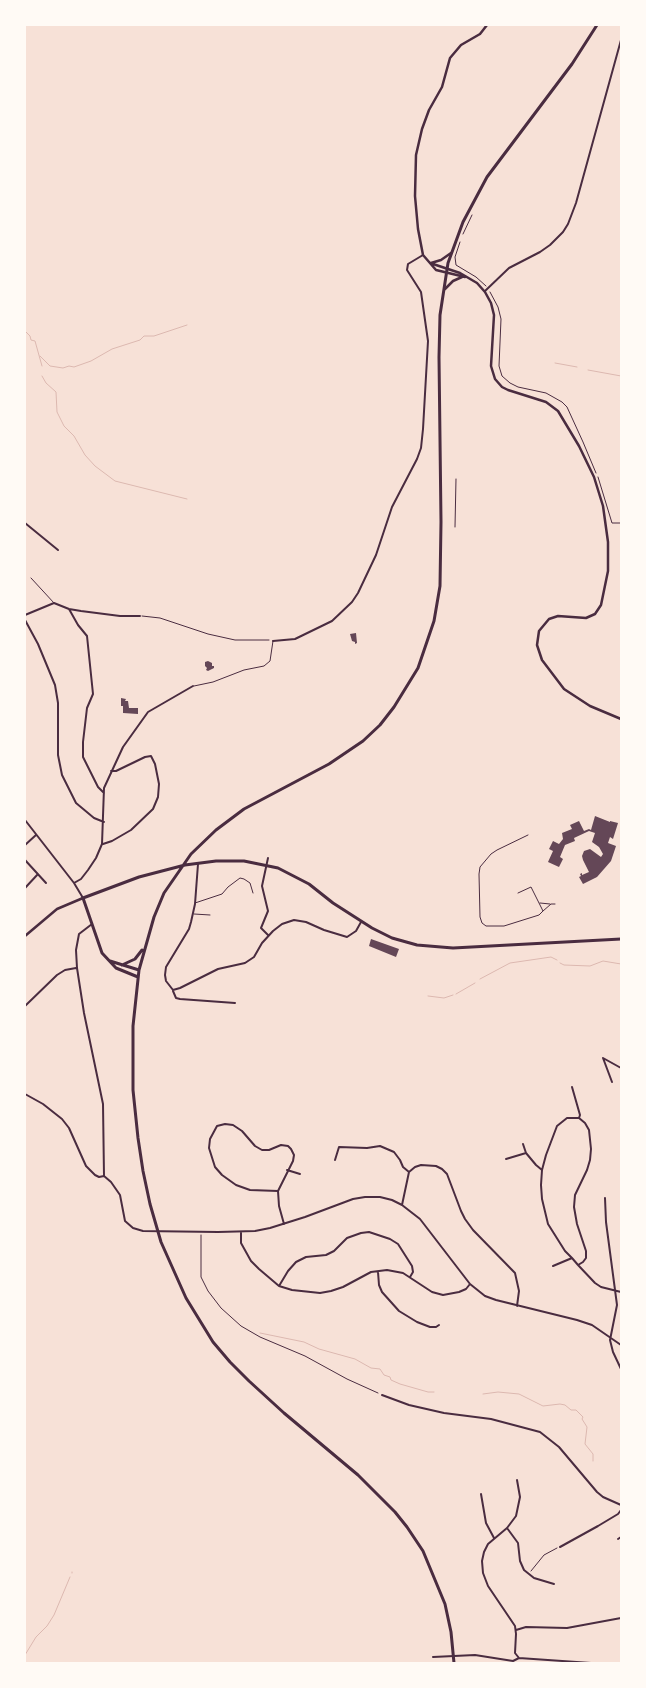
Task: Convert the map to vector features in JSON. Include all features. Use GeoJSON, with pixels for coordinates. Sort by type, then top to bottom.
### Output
{"type":"FeatureCollection","features":[{"type":"Feature","properties":{"kind":"main road"},"geometry":{"type":"LineString","coordinates":[[454,1663],[451,1632],[445,1604],[422,1550],[407,1527],[395,1512],[358,1475],[263,1394],[230,1362],[213,1342],[199,1320],[173,1270],[161,1242],[150,1204],[138,1138],[133,1090],[132,1042],[138,977],[144,947],[156,911],[168,887],[191,854],[216,830],[244,809],[329,764],[363,741],[380,725],[394,707],[418,668],[434,621],[440,586],[439,357],[442,293],[446,268],[469,209],[487,177],[566,72],[597,25]]}},
{"type":"Feature","properties":{"kind":"main road"},"geometry":{"type":"LineString","coordinates":[[138,977],[116,968],[107,960],[100,949],[83,898],[138,877],[198,863],[244,861],[278,868],[309,884],[361,922],[392,938],[417,945],[453,948],[621,939]]}},
{"type":"Feature","properties":{"kind":"main road"},"geometry":{"type":"LineString","coordinates":[[122,965],[135,959],[144,947]]}},
{"type":"Feature","properties":{"kind":"main road"},"geometry":{"type":"LineString","coordinates":[[107,960],[139,970]]}},
{"type":"Feature","properties":{"kind":"street"},"geometry":{"type":"LineString","coordinates":[[466,277],[445,274],[436,270],[423,255],[418,228],[415,176],[416,155],[422,128],[442,87],[447,64],[461,45],[480,34],[487,25]]}},
{"type":"Feature","properties":{"kind":"street"},"geometry":{"type":"LineString","coordinates":[[485,292],[509,268],[550,245],[568,224],[576,203],[621,40]]}},
{"type":"Feature","properties":{"kind":"street"},"geometry":{"type":"LineString","coordinates":[[430,263],[441,260],[451,253]]}},
{"type":"Feature","properties":{"kind":"street"},"geometry":{"type":"LineString","coordinates":[[273,641],[295,640],[332,621],[352,602],[376,555],[392,507],[421,448],[428,341],[421,292],[408,275],[407,270],[408,264],[423,255]]}},
{"type":"Feature","properties":{"kind":"street"},"geometry":{"type":"LineString","coordinates":[[430,263],[460,272],[485,292],[491,303],[494,315],[491,366],[495,379],[502,387],[508,390],[546,402],[552,406],[563,417],[580,446],[594,477],[606,524],[608,571],[604,594],[595,614],[586,618],[558,616],[549,620],[539,631],[537,637],[538,650],[547,668],[564,688],[590,706],[621,719]]}},
{"type":"Feature","properties":{"kind":"street"},"geometry":{"type":"LineString","coordinates":[[442,293],[452,281],[466,277]]}},
{"type":"Feature","properties":{"kind":"street"},"geometry":{"type":"LineString","coordinates":[[25,524],[58,550]]}},
{"type":"Feature","properties":{"kind":"street"},"geometry":{"type":"LineString","coordinates":[[25,615],[54,603],[69,609],[120,616],[140,616]]}},
{"type":"Feature","properties":{"kind":"street"},"geometry":{"type":"LineString","coordinates":[[69,609],[87,636],[93,694],[87,708],[83,742],[84,757],[98,787],[104,793]]}},
{"type":"Feature","properties":{"kind":"street"},"geometry":{"type":"LineString","coordinates":[[25,620],[56,685],[58,755],[62,775],[76,802],[94,818],[104,822]]}},
{"type":"Feature","properties":{"kind":"street"},"geometry":{"type":"LineString","coordinates":[[74,883],[81,879],[88,870],[102,844],[106,782],[123,747],[148,712],[193,686]]}},
{"type":"Feature","properties":{"kind":"street"},"geometry":{"type":"LineString","coordinates":[[102,844],[106,844],[122,835],[139,823],[153,809],[158,797],[159,784],[155,764],[151,756],[112,771]]}},
{"type":"Feature","properties":{"kind":"street"},"geometry":{"type":"LineString","coordinates":[[25,820],[74,883],[83,898],[57,909],[25,936]]}},
{"type":"Feature","properties":{"kind":"street"},"geometry":{"type":"LineString","coordinates":[[25,846],[36,835]]}},
{"type":"Feature","properties":{"kind":"street"},"geometry":{"type":"LineString","coordinates":[[268,858],[262,886],[268,911],[261,928],[268,936]]}},
{"type":"Feature","properties":{"kind":"street"},"geometry":{"type":"LineString","coordinates":[[25,860],[46,883]]}},
{"type":"Feature","properties":{"kind":"street"},"geometry":{"type":"LineString","coordinates":[[198,863],[195,904],[189,929],[166,967],[166,981],[176,998],[235,1003]]}},
{"type":"Feature","properties":{"kind":"street"},"geometry":{"type":"LineString","coordinates":[[25,888],[38,874]]}},
{"type":"Feature","properties":{"kind":"street"},"geometry":{"type":"LineString","coordinates":[[173,990],[218,969],[245,964],[254,957],[268,936],[282,924],[294,920],[306,922],[347,937],[356,931],[361,922]]}},
{"type":"Feature","properties":{"kind":"street"},"geometry":{"type":"LineString","coordinates":[[92,924],[80,931],[76,940],[77,968],[84,1013],[103,1104],[104,1176]]}},
{"type":"Feature","properties":{"kind":"street"},"geometry":{"type":"LineString","coordinates":[[25,1006],[57,975],[65,970],[77,968]]}},
{"type":"Feature","properties":{"kind":"street"},"geometry":{"type":"LineString","coordinates":[[612,1082],[603,1058],[621,1068]]}},
{"type":"Feature","properties":{"kind":"street"},"geometry":{"type":"LineString","coordinates":[[572,1087],[580,1115],[579,1118]]}},
{"type":"Feature","properties":{"kind":"street"},"geometry":{"type":"LineString","coordinates":[[25,1094],[43,1104],[62,1119],[72,1135],[86,1166],[95,1175],[99,1177],[104,1176],[111,1182],[120,1196],[125,1220],[133,1228],[143,1231],[171,1232],[255,1231],[284,1224],[353,1199],[380,1197],[402,1205],[420,1219],[470,1284],[485,1296],[592,1325],[621,1345]]}},
{"type":"Feature","properties":{"kind":"street"},"geometry":{"type":"LineString","coordinates":[[578,1265],[586,1258],[586,1250],[577,1224],[574,1207],[575,1195],[590,1160],[589,1130],[579,1118],[567,1118],[557,1126],[542,1170],[540,1185],[546,1218],[560,1244],[578,1265],[595,1283],[601,1287],[621,1292]]}},
{"type":"Feature","properties":{"kind":"street"},"geometry":{"type":"LineString","coordinates":[[278,1191],[250,1190],[236,1185],[222,1175],[215,1167],[209,1148],[212,1133],[217,1126],[233,1125],[242,1131],[255,1146],[262,1150],[269,1150],[281,1145],[288,1146],[294,1152],[278,1191],[279,1206],[284,1224]]}},
{"type":"Feature","properties":{"kind":"street"},"geometry":{"type":"LineString","coordinates":[[523,1144],[526,1152],[542,1170]]}},
{"type":"Feature","properties":{"kind":"street"},"geometry":{"type":"LineString","coordinates":[[335,1160],[339,1147],[367,1148],[380,1146],[394,1152],[403,1167],[409,1172]]}},
{"type":"Feature","properties":{"kind":"street"},"geometry":{"type":"LineString","coordinates":[[506,1159],[526,1152]]}},
{"type":"Feature","properties":{"kind":"street"},"geometry":{"type":"LineString","coordinates":[[402,1205],[409,1172],[415,1167],[436,1166],[447,1174],[460,1210],[473,1230],[515,1273],[519,1291],[517,1306]]}},
{"type":"Feature","properties":{"kind":"street"},"geometry":{"type":"LineString","coordinates":[[288,1170],[300,1174]]}},
{"type":"Feature","properties":{"kind":"street"},"geometry":{"type":"LineString","coordinates":[[605,1198],[616,1305],[610,1336],[613,1352],[621,1369]]}},
{"type":"Feature","properties":{"kind":"street"},"geometry":{"type":"LineString","coordinates":[[241,1232],[241,1243],[251,1261],[279,1286],[292,1290],[320,1293],[343,1287],[371,1272],[387,1270],[403,1273],[432,1292],[443,1295],[459,1292],[466,1289],[470,1284]]}},
{"type":"Feature","properties":{"kind":"street"},"geometry":{"type":"LineString","coordinates":[[279,1286],[296,1262],[306,1257],[326,1255],[334,1251],[343,1241],[353,1235],[369,1232],[390,1239],[398,1244],[408,1258],[412,1272],[410,1278]]}},
{"type":"Feature","properties":{"kind":"street"},"geometry":{"type":"LineString","coordinates":[[553,1266],[572,1258]]}},
{"type":"Feature","properties":{"kind":"street"},"geometry":{"type":"LineString","coordinates":[[378,1272],[379,1285],[382,1292],[399,1311],[417,1322],[430,1327],[439,1325]]}},
{"type":"Feature","properties":{"kind":"street"},"geometry":{"type":"LineString","coordinates":[[382,1395],[409,1405],[444,1413],[491,1419],[540,1432],[559,1447],[597,1492],[603,1497],[621,1505]]}},
{"type":"Feature","properties":{"kind":"street"},"geometry":{"type":"LineString","coordinates":[[517,1480],[520,1491],[520,1503],[516,1516],[507,1528],[488,1544],[482,1561],[483,1573],[488,1586],[516,1630],[515,1653],[523,1660],[591,1663]]}},
{"type":"Feature","properties":{"kind":"street"},"geometry":{"type":"LineString","coordinates":[[481,1494],[486,1522],[494,1538]]}},
{"type":"Feature","properties":{"kind":"street"},"geometry":{"type":"LineString","coordinates":[[560,1546],[618,1514],[621,1510]]}},
{"type":"Feature","properties":{"kind":"street"},"geometry":{"type":"LineString","coordinates":[[507,1528],[516,1539],[519,1547],[520,1561],[524,1570],[528,1574],[554,1584]]}},
{"type":"Feature","properties":{"kind":"street"},"geometry":{"type":"LineString","coordinates":[[516,1630],[526,1628],[567,1628],[621,1618]]}},
{"type":"Feature","properties":{"kind":"street"},"geometry":{"type":"LineString","coordinates":[[433,1658],[471,1655],[514,1661],[519,1658]]}},
{"type":"Feature","properties":{"kind":"lane"},"geometry":{"type":"LineString","coordinates":[[455,527],[456,479]]}},
{"type":"Feature","properties":{"kind":"lane"},"geometry":{"type":"LineString","coordinates":[[31,578],[54,603]]}},
{"type":"Feature","properties":{"kind":"lane"},"geometry":{"type":"LineString","coordinates":[[193,686],[213,682],[244,670],[264,666],[270,661],[273,641]]}},
{"type":"Feature","properties":{"kind":"lane"},"geometry":{"type":"LineString","coordinates":[[528,835],[497,850],[480,867],[480,917],[482,924],[486,926],[504,926],[539,914],[551,904]]}},
{"type":"Feature","properties":{"kind":"lane"},"geometry":{"type":"LineString","coordinates":[[195,904],[222,894],[240,878],[250,883],[253,893]]}},
{"type":"Feature","properties":{"kind":"lane"},"geometry":{"type":"LineString","coordinates":[[518,893],[531,886],[543,911]]}},
{"type":"Feature","properties":{"kind":"lane"},"geometry":{"type":"LineString","coordinates":[[540,904],[555,904]]}},
{"type":"Feature","properties":{"kind":"lane"},"geometry":{"type":"LineString","coordinates":[[193,914],[210,914]]}},
{"type":"Feature","properties":{"kind":"path"},"geometry":{"type":"LineString","coordinates":[[472,214],[462,237],[455,262],[457,266],[481,280],[488,288],[498,307],[501,319],[500,372],[510,383],[554,396],[567,407],[600,482],[612,523],[621,522]]}},
{"type":"Feature","properties":{"kind":"path"},"geometry":{"type":"LineString","coordinates":[[140,616],[160,618],[208,634],[234,640],[273,641]]}},
{"type":"Feature","properties":{"kind":"path"},"geometry":{"type":"LineString","coordinates":[[201,1232],[201,1277],[220,1308],[260,1337],[305,1356],[347,1380],[382,1395]]}},
{"type":"Feature","properties":{"kind":"path"},"geometry":{"type":"LineString","coordinates":[[528,1574],[544,1555],[560,1546]]}},
{"type":"Feature","properties":{"kind":"building"},"geometry":{"type":"Polygon","coordinates":[[[356,633],[357,643],[355,644],[350,634],[356,633]]]}},
{"type":"Feature","properties":{"kind":"building"},"geometry":{"type":"Polygon","coordinates":[[[205,662],[212,663],[214,668],[208,671],[206,670],[205,662]]]}},
{"type":"Feature","properties":{"kind":"building"},"geometry":{"type":"Polygon","coordinates":[[[121,698],[128,701],[129,708],[138,708],[138,714],[123,713],[121,698]]]}},
{"type":"Feature","properties":{"kind":"building"},"geometry":{"type":"Polygon","coordinates":[[[595,816],[618,823],[613,839],[610,837],[608,843],[616,846],[611,861],[597,877],[583,884],[579,877],[581,876],[580,874],[589,872],[582,856],[584,851],[590,849],[601,857],[603,854],[599,847],[592,842],[595,833],[589,831],[574,838],[575,841],[565,845],[560,857],[563,859],[559,867],[548,862],[553,851],[549,849],[553,841],[559,844],[563,839],[562,833],[572,829],[570,825],[579,821],[584,831],[591,830],[595,816]]]}},
{"type":"Feature","properties":{"kind":"building"},"geometry":{"type":"Polygon","coordinates":[[[371,939],[399,949],[396,957],[369,946],[371,939]]]}},
{"type":"Feature","properties":{"kind":"waterway"},"geometry":{"type":"LineString","coordinates":[[40,356],[50,366],[74,367],[91,361],[112,349],[140,340],[144,336],[154,336],[187,325]]}},
{"type":"Feature","properties":{"kind":"waterway"},"geometry":{"type":"LineString","coordinates":[[25,331],[31,340],[35,341],[42,366]]}},
{"type":"Feature","properties":{"kind":"waterway"},"geometry":{"type":"LineString","coordinates":[[555,363],[577,367]]}},
{"type":"Feature","properties":{"kind":"waterway"},"geometry":{"type":"LineString","coordinates":[[588,370],[621,376]]}},
{"type":"Feature","properties":{"kind":"waterway"},"geometry":{"type":"LineString","coordinates":[[42,376],[46,383],[56,392],[57,412],[64,426],[74,436],[85,455],[95,466],[115,481],[187,499]]}},
{"type":"Feature","properties":{"kind":"waterway"},"geometry":{"type":"LineString","coordinates":[[480,979],[510,963],[551,957],[557,960]]}},
{"type":"Feature","properties":{"kind":"waterway"},"geometry":{"type":"LineString","coordinates":[[560,963],[564,965],[590,966],[603,961],[621,964]]}},
{"type":"Feature","properties":{"kind":"waterway"},"geometry":{"type":"LineString","coordinates":[[456,994],[475,983]]}},
{"type":"Feature","properties":{"kind":"waterway"},"geometry":{"type":"LineString","coordinates":[[428,996],[444,998],[453,995]]}},
{"type":"Feature","properties":{"kind":"waterway"},"geometry":{"type":"LineString","coordinates":[[260,1333],[304,1342],[319,1349],[355,1359],[371,1368],[380,1369],[384,1375],[400,1384],[434,1392]]}},
{"type":"Feature","properties":{"kind":"waterway"},"geometry":{"type":"LineString","coordinates":[[483,1394],[498,1392],[519,1394],[543,1406],[560,1404],[565,1405],[571,1410],[576,1410],[583,1417],[582,1419],[587,1427],[585,1444],[593,1454],[593,1461]]}},
{"type":"Feature","properties":{"kind":"waterway"},"geometry":{"type":"LineString","coordinates":[[25,1655],[36,1637],[47,1626],[54,1615],[70,1577]]}}]}
